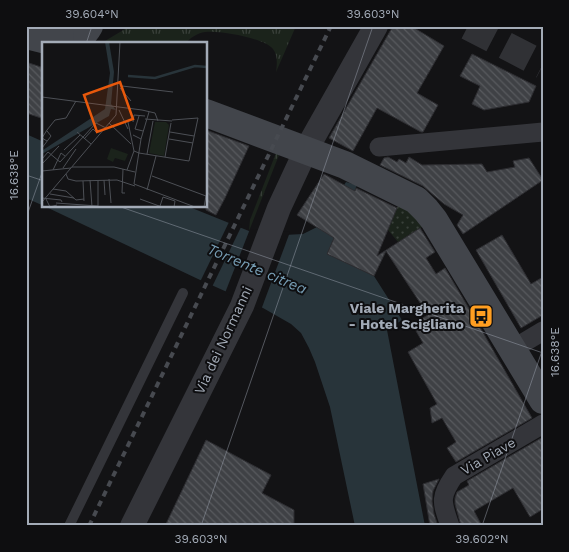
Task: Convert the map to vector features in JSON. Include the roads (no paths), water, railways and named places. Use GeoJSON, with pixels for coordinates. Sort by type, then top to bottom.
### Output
{"type":"FeatureCollection","features":[{"type":"Feature","properties":{"kind":"main road"},"geometry":{"type":"LineString","coordinates":[[26,26],[68,34]]}},
{"type":"Feature","properties":{"kind":"main road"},"geometry":{"type":"LineString","coordinates":[[26,35],[46,40],[68,34]]}},
{"type":"Feature","properties":{"kind":"main road"},"geometry":{"type":"LineString","coordinates":[[26,44],[68,34]]}},
{"type":"Feature","properties":{"kind":"main road"},"geometry":{"type":"LineString","coordinates":[[208,114],[345,165],[416,200],[434,220],[543,400]]}},
{"type":"Feature","properties":{"kind":"street","name":"Via dei Normanni"},"geometry":{"type":"LineString","coordinates":[[132,526],[242,306],[279,208],[306,150],[376,26]]}},
{"type":"Feature","properties":{"kind":"street"},"geometry":{"type":"LineString","coordinates":[[379,147],[543,132]]}},
{"type":"Feature","properties":{"kind":"street"},"geometry":{"type":"LineString","coordinates":[[513,349],[543,331]]}},
{"type":"Feature","properties":{"kind":"street","name":"Via Piave"},"geometry":{"type":"LineString","coordinates":[[450,526],[442,500],[447,486],[454,476],[543,424]]}},
{"type":"Feature","properties":{"kind":"lane"},"geometry":{"type":"LineString","coordinates":[[69,526],[183,293]]}},
{"type":"Feature","properties":{"kind":"water"},"geometry":{"type":"Polygon","coordinates":[[[26,134],[42,141],[42,205],[26,198],[26,134]]]}},
{"type":"Feature","properties":{"kind":"water","name":"Torrente citrea"},"geometry":{"type":"Polygon","coordinates":[[[346,182],[357,185],[327,254],[374,276],[402,320],[387,330],[425,526],[355,526],[330,407],[309,348],[301,333],[291,324],[263,308],[48,208],[192,208],[249,231],[284,235],[303,234],[317,227],[346,182]]]}},
{"type":"Feature","properties":{"kind":"tunnel"},"geometry":{"type":"LineString","coordinates":[[468,26],[543,65]]}},
{"type":"Feature","properties":{"kind":"railway"},"geometry":{"type":"LineString","coordinates":[[89,526],[331,26]]}},
{"type":"Feature","properties":{"kind":"place","name":"Viale Margherita - Hotel Scigliano"},"geometry":{"type":"Point","coordinates":[481,316]}}]}
